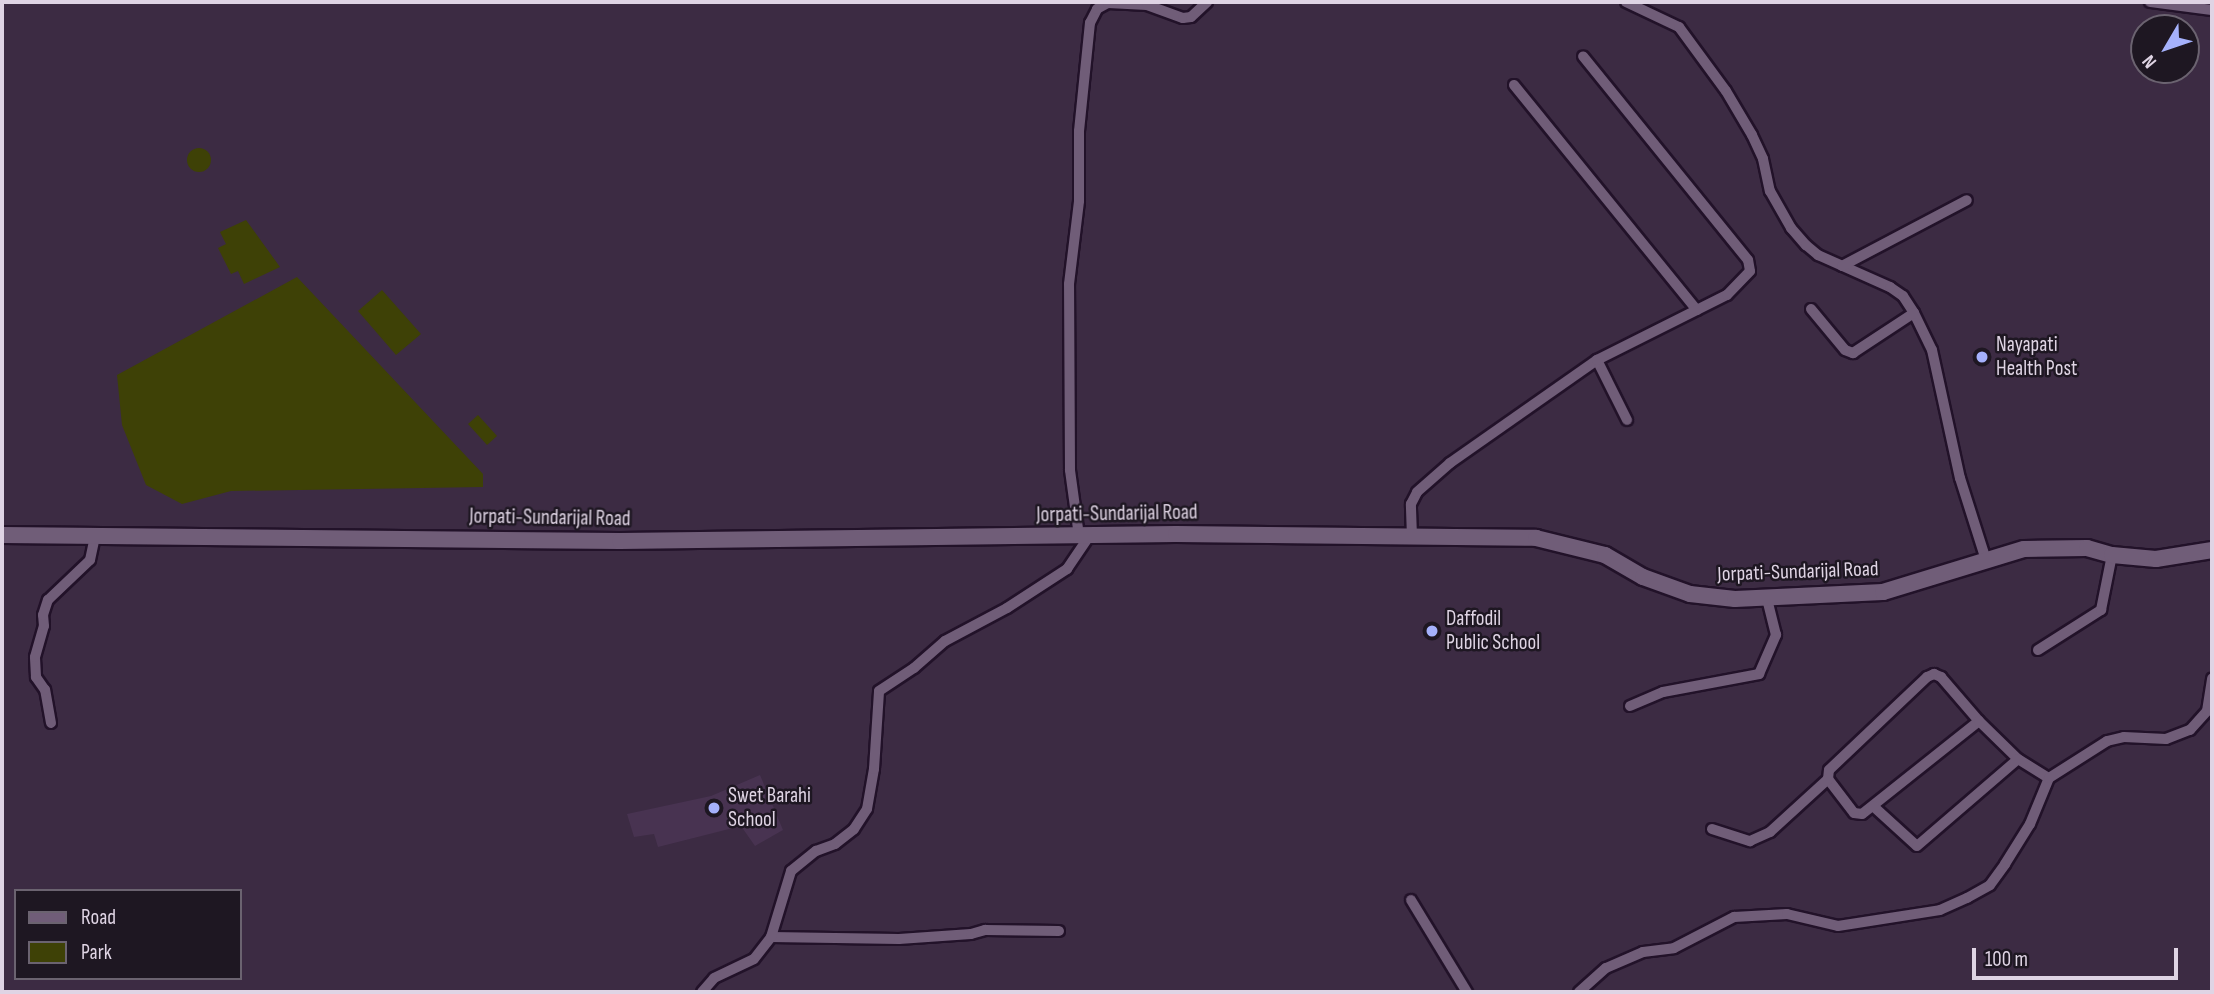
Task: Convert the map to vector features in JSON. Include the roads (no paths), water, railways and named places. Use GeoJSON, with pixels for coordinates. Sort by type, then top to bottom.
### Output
{"type":"FeatureCollection","features":[{"type":"Feature","properties":{"kind":"main road","name":"Jorpati-Sundarijal Road"},"geometry":{"type":"LineString","coordinates":[[2,535],[620,541],[1084,535],[1536,538],[1605,555],[1643,577],[1690,594],[1767,598],[1884,592],[2024,550],[2087,548],[2112,555],[2156,559],[2212,550]]}},
{"type":"Feature","properties":{"kind":"street"},"geometry":{"type":"LineString","coordinates":[[702,992],[713,978],[754,959],[771,937],[791,872],[816,851],[835,844],[854,829],[867,809],[874,769],[879,691],[914,668],[945,641],[1007,608],[1067,569],[1084,535],[1070,470],[1069,284],[1079,201],[1079,131],[1090,23],[1097,6],[1108,3],[1133,2],[1182,18],[1191,17],[1207,2]]}},
{"type":"Feature","properties":{"kind":"street"},"geometry":{"type":"LineString","coordinates":[[1626,2],[1679,27],[1726,91],[1752,135],[1763,159],[1770,191],[1791,228],[1818,255],[1890,287],[1903,296],[1914,313],[1932,350],[1960,478],[1986,560]]}},
{"type":"Feature","properties":{"kind":"street"},"geometry":{"type":"LineString","coordinates":[[2150,2],[2212,10]]}},
{"type":"Feature","properties":{"kind":"street"},"geometry":{"type":"LineString","coordinates":[[1412,537],[1411,504],[1417,492],[1460,456],[1597,360],[1737,288],[1750,271],[1750,265],[1583,56]]}},
{"type":"Feature","properties":{"kind":"street"},"geometry":{"type":"LineString","coordinates":[[1514,85],[1698,310]]}},
{"type":"Feature","properties":{"kind":"street"},"geometry":{"type":"LineString","coordinates":[[1842,266],[1967,200]]}},
{"type":"Feature","properties":{"kind":"street"},"geometry":{"type":"LineString","coordinates":[[1811,309],[1845,350],[1853,353],[1914,313]]}},
{"type":"Feature","properties":{"kind":"street"},"geometry":{"type":"LineString","coordinates":[[1597,360],[1627,420]]}},
{"type":"Feature","properties":{"kind":"street"},"geometry":{"type":"LineString","coordinates":[[51,723],[45,690],[36,677],[35,657],[44,626],[43,615],[48,600],[90,560],[95,536]]}},
{"type":"Feature","properties":{"kind":"street"},"geometry":{"type":"LineString","coordinates":[[2038,650],[2101,610],[2112,555]]}},
{"type":"Feature","properties":{"kind":"street"},"geometry":{"type":"LineString","coordinates":[[1630,706],[1663,692],[1759,674],[1776,635],[1767,598]]}},
{"type":"Feature","properties":{"kind":"street"},"geometry":{"type":"LineString","coordinates":[[1712,829],[1750,841],[1770,832],[1828,779],[1829,770],[1927,677],[1934,674],[1941,677],[1979,721],[2018,759],[2049,778]]}},
{"type":"Feature","properties":{"kind":"street"},"geometry":{"type":"LineString","coordinates":[[1579,992],[1606,968],[1643,952],[1674,948],[1734,917],[1787,914],[1838,926],[1940,910],[1967,898],[1990,885],[2006,864],[2030,824],[2049,778],[2106,741],[2131,737],[2166,739],[2190,730],[2207,710],[2212,678]]}},
{"type":"Feature","properties":{"kind":"street"},"geometry":{"type":"LineString","coordinates":[[1828,779],[1854,813],[1862,814],[1979,721]]}},
{"type":"Feature","properties":{"kind":"street"},"geometry":{"type":"LineString","coordinates":[[1873,806],[1917,846],[2018,759]]}},
{"type":"Feature","properties":{"kind":"street"},"geometry":{"type":"LineString","coordinates":[[1411,900],[1467,992]]}},
{"type":"Feature","properties":{"kind":"street"},"geometry":{"type":"LineString","coordinates":[[771,937],[899,939],[971,934],[985,930],[1059,931]]}},
{"type":"Feature","properties":{"kind":"place","name":"Nayapati Health Post"},"geometry":{"type":"Point","coordinates":[1982,357]}},
{"type":"Feature","properties":{"kind":"place","name":"Daffodil Public School"},"geometry":{"type":"Point","coordinates":[1432,631]}},
{"type":"Feature","properties":{"kind":"place","name":"Swet Barahi School"},"geometry":{"type":"Point","coordinates":[714,808]}}]}
